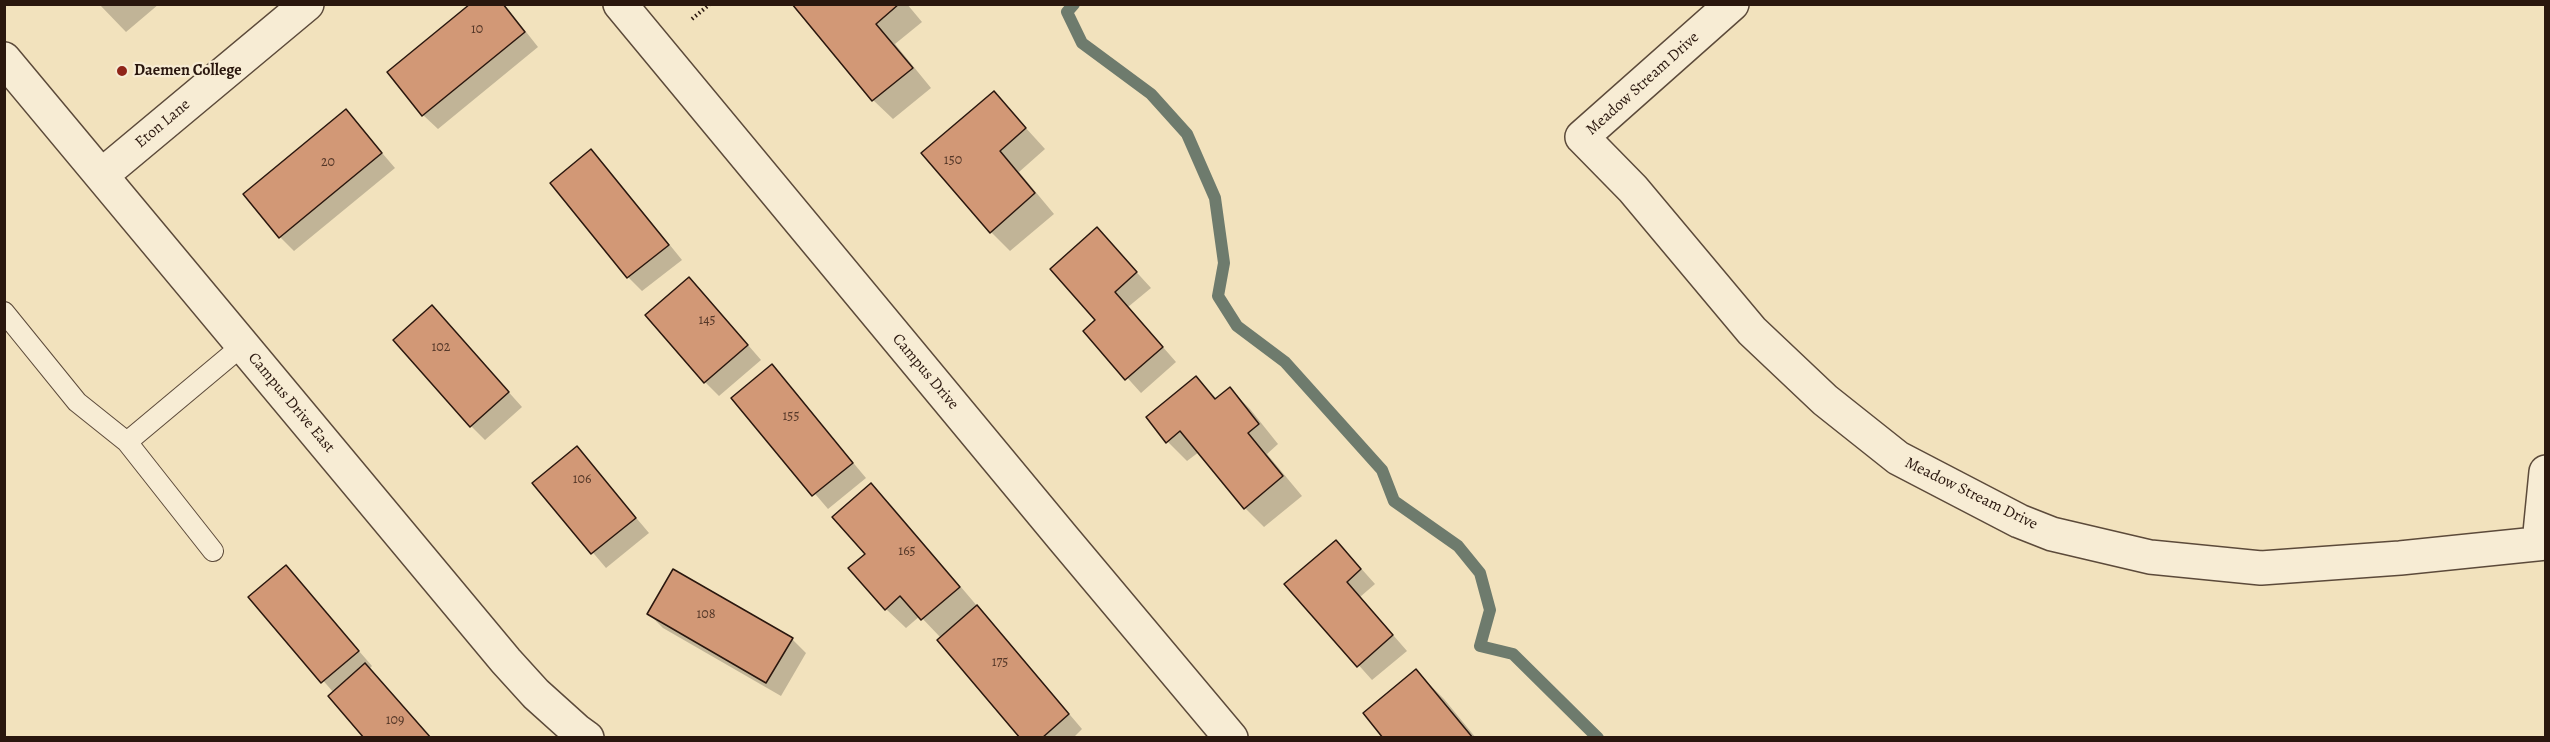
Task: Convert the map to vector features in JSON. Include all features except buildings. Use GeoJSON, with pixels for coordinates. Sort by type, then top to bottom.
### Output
{"type":"FeatureCollection","features":[{"type":"Feature","properties":{"kind":"street","name":"Eton Lane"},"geometry":{"type":"LineString","coordinates":[[102,175],[307,4]]}},
{"type":"Feature","properties":{"kind":"street","name":"Campus Drive"},"geometry":{"type":"LineString","coordinates":[[620,4],[1231,738]]}},
{"type":"Feature","properties":{"kind":"street","name":"Meadow Stream Drive"},"geometry":{"type":"LineString","coordinates":[[1732,4],[1582,137],[1633,189],[1752,331],[1825,400],[1898,458],[1955,490],[2052,534],[2150,557],[2261,568],[2400,558],[2542,543]]}},
{"type":"Feature","properties":{"kind":"street","name":"Campus Drive East"},"geometry":{"type":"LineString","coordinates":[[4,59],[506,661],[536,694],[587,738]]}},
{"type":"Feature","properties":{"kind":"street"},"geometry":{"type":"LineString","coordinates":[[2542,543],[2546,472]]}},
{"type":"Feature","properties":{"kind":"lane"},"geometry":{"type":"LineString","coordinates":[[4,312],[77,402],[127,442],[213,551]]}},
{"type":"Feature","properties":{"kind":"lane"},"geometry":{"type":"LineString","coordinates":[[127,442],[243,345]]}},
{"type":"Feature","properties":{"kind":"path"},"geometry":{"type":"LineString","coordinates":[[692,19],[710,4]]}},
{"type":"Feature","properties":{"kind":"waterway"},"geometry":{"type":"LineString","coordinates":[[1074,4],[1067,12],[1082,43],[1151,94],[1187,134],[1215,198],[1224,263],[1218,296],[1237,326],[1285,362],[1382,470],[1394,501],[1458,546],[1480,573],[1490,610],[1480,646],[1513,654],[1598,738]]}},
{"type":"Feature","properties":{"kind":"place","name":"Daemen College"},"geometry":{"type":"Point","coordinates":[122,71]}}]}
